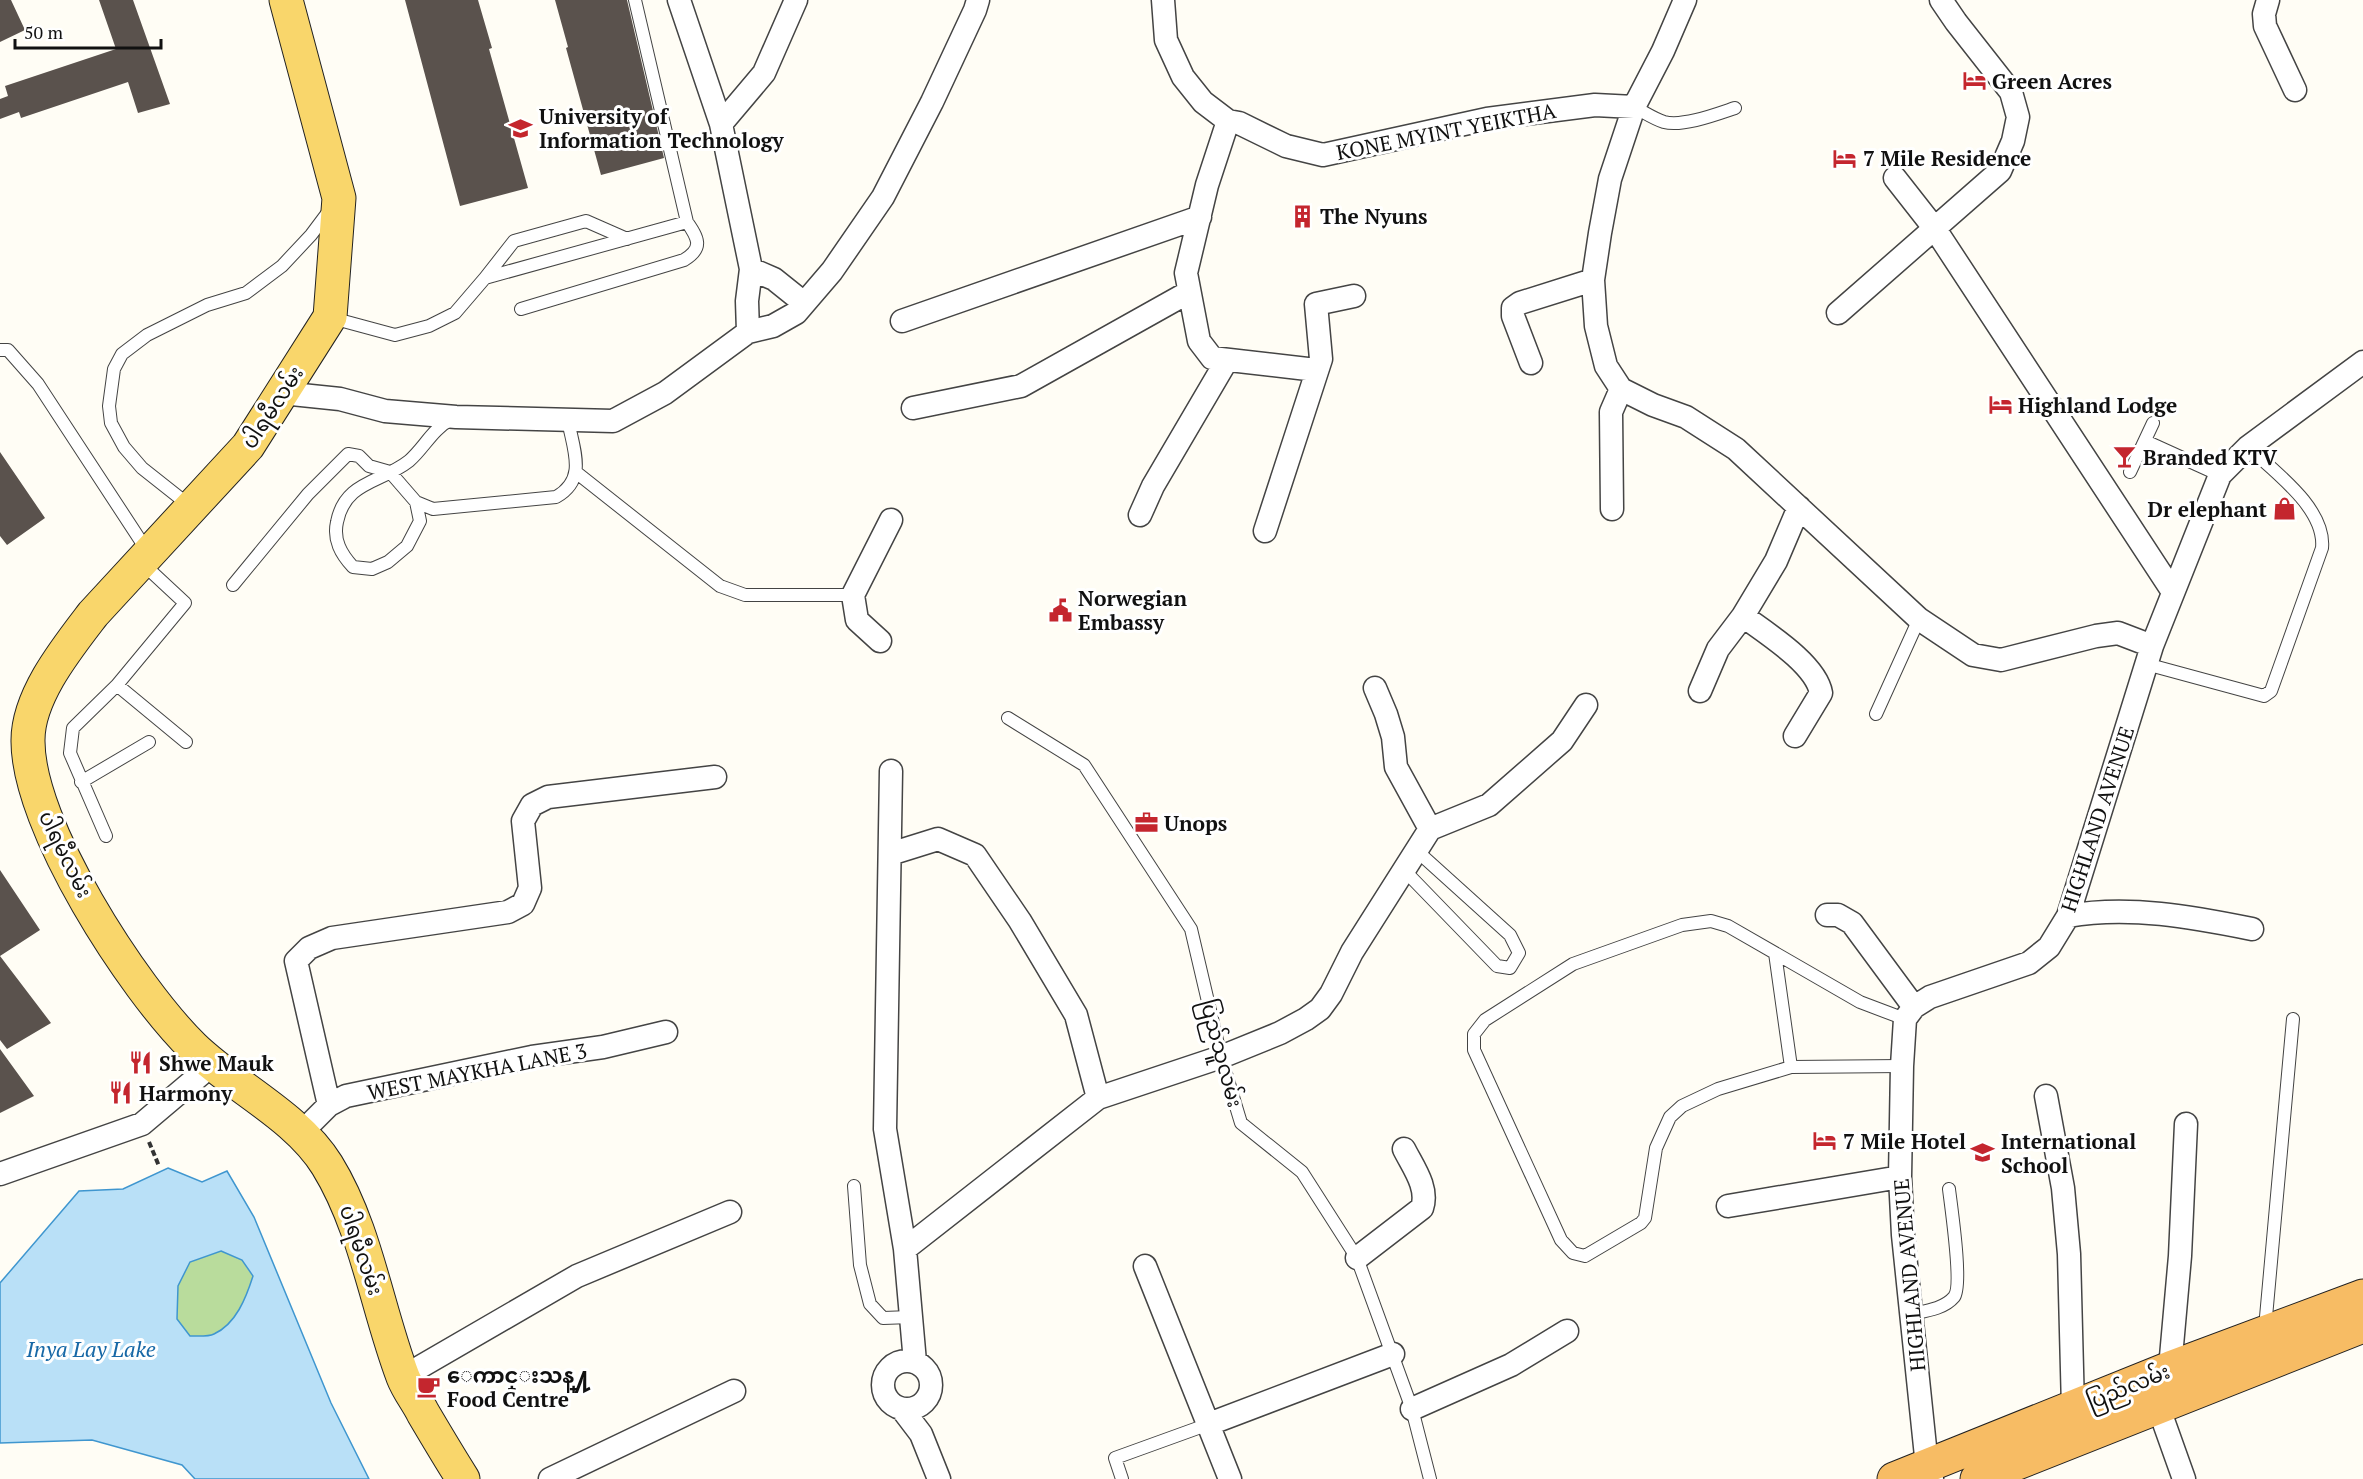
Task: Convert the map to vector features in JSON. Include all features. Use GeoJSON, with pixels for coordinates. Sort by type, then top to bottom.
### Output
{"type":"FeatureCollection","features":[{"type":"Feature","properties":{"kind":"highway","name":"ပြည်လမ်း"},"geometry":{"type":"LineString","coordinates":[[1894,1479],[1929,1472],[2170,1368],[2363,1296]]}},
{"type":"Feature","properties":{"kind":"highway","name":"ပြည်လမ်း"},"geometry":{"type":"LineString","coordinates":[[1977,1479],[2363,1326]]}},
{"type":"Feature","properties":{"kind":"main road","name":"ပါရမီလမ်း"},"geometry":{"type":"LineString","coordinates":[[286,0],[339,198],[330,317],[248,446],[93,614],[53,671],[36,701],[28,738],[32,776],[48,827],[117,950],[162,1013],[194,1048],[301,1133],[327,1164],[348,1205],[404,1380],[463,1479]]}},
{"type":"Feature","properties":{"kind":"street"},"geometry":{"type":"LineString","coordinates":[[679,0],[721,124],[751,269],[747,301],[748,332]]}},
{"type":"Feature","properties":{"kind":"street"},"geometry":{"type":"LineString","coordinates":[[721,124],[764,73],[796,0]]}},
{"type":"Feature","properties":{"kind":"street"},"geometry":{"type":"LineString","coordinates":[[282,393],[340,399],[385,411],[456,417],[613,421],[664,393],[748,332],[773,326],[796,313],[832,271],[883,197],[932,102],[978,0]]}},
{"type":"Feature","properties":{"kind":"street","name":"KONE MYINT YEIKTHA"},"geometry":{"type":"LineString","coordinates":[[1163,0],[1166,40],[1184,76],[1203,102],[1228,121],[1239,123],[1286,146],[1323,154],[1487,119],[1595,105],[1634,107]]}},
{"type":"Feature","properties":{"kind":"street"},"geometry":{"type":"LineString","coordinates":[[1684,0],[1663,51],[1634,107],[1610,179],[1593,280],[1596,326],[1606,366],[1621,389],[1653,405],[1686,417],[1736,449],[1919,619],[1973,655],[2001,660],[2096,636],[2118,633],[2149,655]]}},
{"type":"Feature","properties":{"kind":"street"},"geometry":{"type":"LineString","coordinates":[[1838,313],[2000,171],[2013,141],[2018,117],[2011,92],[1941,0]]}},
{"type":"Feature","properties":{"kind":"street"},"geometry":{"type":"LineString","coordinates":[[2268,0],[2264,14],[2265,26],[2295,90]]}},
{"type":"Feature","properties":{"kind":"street"},"geometry":{"type":"LineString","coordinates":[[1228,121],[1186,273],[1199,341],[1219,359],[1316,369]]}},
{"type":"Feature","properties":{"kind":"street"},"geometry":{"type":"LineString","coordinates":[[1895,178],[1935,230],[2173,592]]}},
{"type":"Feature","properties":{"kind":"street"},"geometry":{"type":"LineString","coordinates":[[902,321],[1200,217]]}},
{"type":"Feature","properties":{"kind":"street"},"geometry":{"type":"LineString","coordinates":[[751,269],[774,279],[804,303]]}},
{"type":"Feature","properties":{"kind":"street"},"geometry":{"type":"LineString","coordinates":[[1530,363],[1513,316],[1513,308],[1520,303],[1593,280]]}},
{"type":"Feature","properties":{"kind":"street"},"geometry":{"type":"LineString","coordinates":[[913,408],[1022,386],[1189,292]]}},
{"type":"Feature","properties":{"kind":"street"},"geometry":{"type":"LineString","coordinates":[[1265,531],[1321,359],[1316,304],[1354,296]]}},
{"type":"Feature","properties":{"kind":"street"},"geometry":{"type":"LineString","coordinates":[[1140,515],[1152,486],[1219,359]]}},
{"type":"Feature","properties":{"kind":"street","name":"HIGHLAND AVENUE"},"geometry":{"type":"LineString","coordinates":[[1929,1472],[1903,1235],[1900,1177],[1902,1066],[1909,1013],[1930,997],[2029,963],[2049,947],[2068,916],[2149,655],[2220,475],[2248,447],[2363,362]]}},
{"type":"Feature","properties":{"kind":"street"},"geometry":{"type":"LineString","coordinates":[[1612,509],[1611,412],[1621,389]]}},
{"type":"Feature","properties":{"kind":"street"},"geometry":{"type":"LineString","coordinates":[[1700,691],[1718,649],[1743,616],[1776,561],[1799,507]]}},
{"type":"Feature","properties":{"kind":"street"},"geometry":{"type":"LineString","coordinates":[[880,641],[857,620],[853,595],[891,520]]}},
{"type":"Feature","properties":{"kind":"street"},"geometry":{"type":"LineString","coordinates":[[1743,616],[1809,669],[1819,683],[1821,693],[1796,736]]}},
{"type":"Feature","properties":{"kind":"street"},"geometry":{"type":"LineString","coordinates":[[1375,688],[1386,714],[1396,767],[1430,829]]}},
{"type":"Feature","properties":{"kind":"street"},"geometry":{"type":"LineString","coordinates":[[905,1249],[1098,1098],[1221,1057],[1280,1034],[1320,1009],[1331,994],[1352,952],[1430,829],[1488,805],[1562,741],[1586,705]]}},
{"type":"Feature","properties":{"kind":"street"},"geometry":{"type":"LineString","coordinates":[[891,771],[885,1130],[905,1249],[915,1362]]}},
{"type":"Feature","properties":{"kind":"street"},"geometry":{"type":"LineString","coordinates":[[329,1105],[296,961],[309,948],[332,938],[508,912],[523,904],[530,888],[523,820],[532,805],[548,797],[715,777]]}},
{"type":"Feature","properties":{"kind":"street"},"geometry":{"type":"LineString","coordinates":[[890,854],[938,839],[975,855],[1020,921],[1076,1015],[1098,1098]]}},
{"type":"Feature","properties":{"kind":"street"},"geometry":{"type":"LineString","coordinates":[[2068,916],[2096,911],[2143,913],[2252,929]]}},
{"type":"Feature","properties":{"kind":"street"},"geometry":{"type":"LineString","coordinates":[[1827,915],[1838,915],[1852,923],[1909,1013]]}},
{"type":"Feature","properties":{"kind":"street","name":"WEST MAYKHA LANE 3"},"geometry":{"type":"LineString","coordinates":[[301,1133],[329,1105],[346,1096],[532,1057],[603,1047],[666,1032]]}},
{"type":"Feature","properties":{"kind":"street"},"geometry":{"type":"LineString","coordinates":[[0,1174],[142,1124],[213,1064]]}},
{"type":"Feature","properties":{"kind":"street"},"geometry":{"type":"LineString","coordinates":[[2046,1096],[2063,1188],[2068,1243],[2073,1408]]}},
{"type":"Feature","properties":{"kind":"street"},"geometry":{"type":"LineString","coordinates":[[2170,1368],[2180,1256],[2186,1124]]}},
{"type":"Feature","properties":{"kind":"street"},"geometry":{"type":"LineString","coordinates":[[1357,1258],[1422,1208],[1425,1199],[1424,1190],[1404,1149]]}},
{"type":"Feature","properties":{"kind":"street"},"geometry":{"type":"LineString","coordinates":[[1728,1206],[1900,1177]]}},
{"type":"Feature","properties":{"kind":"street"},"geometry":{"type":"LineString","coordinates":[[404,1380],[430,1362],[577,1276],[730,1212]]}},
{"type":"Feature","properties":{"kind":"street"},"geometry":{"type":"LineString","coordinates":[[1145,1266],[1230,1479]]}},
{"type":"Feature","properties":{"kind":"street"},"geometry":{"type":"LineString","coordinates":[[1412,1409],[1511,1365],[1567,1331]]}},
{"type":"Feature","properties":{"kind":"street"},"geometry":{"type":"LineString","coordinates":[[1209,1424],[1393,1354]]}},
{"type":"Feature","properties":{"kind":"street"},"geometry":{"type":"LineString","coordinates":[[902,1409],[918,1407],[929,1396],[931,1380],[928,1372],[915,1362],[899,1362],[887,1372],[884,1379],[885,1394],[895,1406],[902,1409],[921,1434],[939,1479]]}},
{"type":"Feature","properties":{"kind":"street"},"geometry":{"type":"LineString","coordinates":[[550,1479],[734,1391]]}},
{"type":"Feature","properties":{"kind":"street"},"geometry":{"type":"LineString","coordinates":[[2158,1406],[2184,1479]]}},
{"type":"Feature","properties":{"kind":"lane"},"geometry":{"type":"LineString","coordinates":[[521,309],[684,260],[694,254],[698,246],[696,235],[687,222],[634,0]]}},
{"type":"Feature","properties":{"kind":"lane"},"geometry":{"type":"LineString","coordinates":[[1634,107],[1662,122],[1675,124],[1716,115],[1735,108]]}},
{"type":"Feature","properties":{"kind":"lane"},"geometry":{"type":"LineString","coordinates":[[192,508],[142,468],[124,447],[111,423],[109,406],[114,369],[122,354],[147,334],[207,305],[246,292],[282,267],[311,235],[339,198]]}},
{"type":"Feature","properties":{"kind":"lane"},"geometry":{"type":"LineString","coordinates":[[330,317],[396,335],[429,326],[455,313],[514,242],[586,221],[627,238]]}},
{"type":"Feature","properties":{"kind":"lane"},"geometry":{"type":"LineString","coordinates":[[485,278],[687,222]]}},
{"type":"Feature","properties":{"kind":"lane"},"geometry":{"type":"LineString","coordinates":[[0,350],[8,350],[38,384],[145,558],[185,603],[117,685],[73,728],[70,753],[106,836]]}},
{"type":"Feature","properties":{"kind":"lane"},"geometry":{"type":"LineString","coordinates":[[416,502],[420,521],[407,546],[388,562],[372,569],[353,567],[342,555],[335,532],[340,509],[349,495],[408,461],[431,433],[456,417]]}},
{"type":"Feature","properties":{"kind":"lane"},"geometry":{"type":"LineString","coordinates":[[232,585],[308,494],[348,454],[359,456],[369,466],[390,472],[416,502],[433,509],[556,497],[572,485],[577,473],[568,420]]}},
{"type":"Feature","properties":{"kind":"lane"},"geometry":{"type":"LineString","coordinates":[[2130,472],[2154,423]]}},
{"type":"Feature","properties":{"kind":"lane"},"geometry":{"type":"LineString","coordinates":[[2145,441],[2220,475]]}},
{"type":"Feature","properties":{"kind":"lane"},"geometry":{"type":"LineString","coordinates":[[2149,655],[2264,696],[2271,691],[2322,549],[2323,537],[2313,513],[2304,501],[2248,447]]}},
{"type":"Feature","properties":{"kind":"lane"},"geometry":{"type":"LineString","coordinates":[[577,473],[720,586],[745,595],[853,595]]}},
{"type":"Feature","properties":{"kind":"lane"},"geometry":{"type":"LineString","coordinates":[[1876,714],[1919,619]]}},
{"type":"Feature","properties":{"kind":"lane"},"geometry":{"type":"LineString","coordinates":[[117,685],[186,742]]}},
{"type":"Feature","properties":{"kind":"lane","name":"ပြည်သူလမ်း"},"geometry":{"type":"LineString","coordinates":[[1008,718],[1084,765],[1191,930],[1221,1057],[1241,1123],[1302,1172],[1357,1258],[1412,1409],[1430,1479]]}},
{"type":"Feature","properties":{"kind":"lane"},"geometry":{"type":"LineString","coordinates":[[81,782],[148,742]]}},
{"type":"Feature","properties":{"kind":"lane"},"geometry":{"type":"LineString","coordinates":[[1404,870],[1497,966],[1510,968],[1519,953],[1510,935],[1417,851]]}},
{"type":"Feature","properties":{"kind":"lane"},"geometry":{"type":"LineString","coordinates":[[1902,1066],[1791,1067],[1718,1089],[1682,1106],[1670,1117],[1656,1148],[1645,1218],[1641,1223],[1585,1256],[1573,1253],[1561,1240],[1474,1050],[1474,1034],[1485,1020],[1573,964],[1683,925],[1711,921],[1728,926],[1860,1002],[1909,1013]]}},
{"type":"Feature","properties":{"kind":"lane"},"geometry":{"type":"LineString","coordinates":[[1775,953],[1791,1067]]}},
{"type":"Feature","properties":{"kind":"lane"},"geometry":{"type":"LineString","coordinates":[[2265,1333],[2293,1019]]}},
{"type":"Feature","properties":{"kind":"lane"},"geometry":{"type":"LineString","coordinates":[[854,1186],[860,1265],[870,1304],[883,1318],[911,1317]]}},
{"type":"Feature","properties":{"kind":"lane"},"geometry":{"type":"LineString","coordinates":[[1911,1314],[1940,1307],[1953,1299],[1957,1293],[1958,1275],[1949,1189]]}},
{"type":"Feature","properties":{"kind":"lane"},"geometry":{"type":"LineString","coordinates":[[1122,1479],[1115,1458],[1209,1424]]}},
{"type":"Feature","properties":{"kind":"path"},"geometry":{"type":"LineString","coordinates":[[142,1124],[159,1166]]}},
{"type":"Feature","properties":{"kind":"green space"},"geometry":{"type":"Polygon","coordinates":[[[221,1251],[242,1260],[253,1277],[239,1310],[222,1330],[209,1336],[190,1336],[177,1319],[178,1286],[190,1262],[221,1251]]]}},
{"type":"Feature","properties":{"kind":"water","name":"Inya Lay Lake"},"geometry":{"type":"Polygon","coordinates":[[[168,1168],[202,1182],[227,1171],[254,1217],[331,1403],[369,1479],[195,1479],[182,1465],[92,1440],[0,1443],[0,1283],[79,1191],[123,1189],[168,1168]],[[221,1251],[190,1262],[178,1286],[177,1319],[190,1336],[214,1334],[222,1330],[234,1317],[253,1276],[242,1260],[221,1251]]]}},
{"type":"Feature","properties":{"kind":"building"},"geometry":{"type":"Polygon","coordinates":[[[0,0],[11,0],[25,30],[0,42],[0,0]]]}},
{"type":"Feature","properties":{"kind":"building"},"geometry":{"type":"Polygon","coordinates":[[[99,0],[133,0],[170,104],[138,113],[128,82],[21,118],[19,112],[0,119],[0,99],[8,96],[5,86],[116,49],[99,0]]]}},
{"type":"Feature","properties":{"kind":"building"},"geometry":{"type":"Polygon","coordinates":[[[405,0],[478,0],[492,48],[489,49],[528,188],[460,206],[405,0]]]}},
{"type":"Feature","properties":{"kind":"building"},"geometry":{"type":"Polygon","coordinates":[[[555,0],[627,0],[664,158],[601,175],[555,0]]]}},
{"type":"Feature","properties":{"kind":"building"},"geometry":{"type":"Polygon","coordinates":[[[0,452],[45,518],[7,545],[0,536],[0,452]]]}},
{"type":"Feature","properties":{"kind":"building"},"geometry":{"type":"Polygon","coordinates":[[[0,870],[40,930],[0,956],[0,870]]]}},
{"type":"Feature","properties":{"kind":"building"},"geometry":{"type":"Polygon","coordinates":[[[0,956],[51,1023],[7,1049],[0,1040],[0,956]]]}},
{"type":"Feature","properties":{"kind":"building"},"geometry":{"type":"Polygon","coordinates":[[[0,1049],[34,1096],[0,1113],[0,1049]]]}},
{"type":"Feature","properties":{"kind":"place","name":"Green Acres"},"geometry":{"type":"Point","coordinates":[1974,81]}},
{"type":"Feature","properties":{"kind":"place","name":"University of Information Technology"},"geometry":{"type":"Point","coordinates":[521,128]}},
{"type":"Feature","properties":{"kind":"place","name":"7 Mile Residence"},"geometry":{"type":"Point","coordinates":[1845,158]}},
{"type":"Feature","properties":{"kind":"place","name":"The Nyuns"},"geometry":{"type":"Point","coordinates":[1302,216]}},
{"type":"Feature","properties":{"kind":"place","name":"Highland Lodge"},"geometry":{"type":"Point","coordinates":[2000,405]}},
{"type":"Feature","properties":{"kind":"place","name":"Branded KTV"},"geometry":{"type":"Point","coordinates":[2125,457]}},
{"type":"Feature","properties":{"kind":"place","name":"Dr elephant"},"geometry":{"type":"Point","coordinates":[2285,509]}},
{"type":"Feature","properties":{"kind":"place","name":"Norwegian Embassy"},"geometry":{"type":"Point","coordinates":[1060,610]}},
{"type":"Feature","properties":{"kind":"place","name":"Unops"},"geometry":{"type":"Point","coordinates":[1146,823]}},
{"type":"Feature","properties":{"kind":"place","name":"Shwe Mauk"},"geometry":{"type":"Point","coordinates":[141,1063]}},
{"type":"Feature","properties":{"kind":"place","name":"Harmony"},"geometry":{"type":"Point","coordinates":[121,1093]}},
{"type":"Feature","properties":{"kind":"place","name":"7 Mile Hotel"},"geometry":{"type":"Point","coordinates":[1825,1141]}},
{"type":"Feature","properties":{"kind":"place","name":"International School"},"geometry":{"type":"Point","coordinates":[1983,1153]}},
{"type":"Feature","properties":{"kind":"place","name":"ေကာင္းသန္႔ Food Centre"},"geometry":{"type":"Point","coordinates":[429,1387]}}]}
